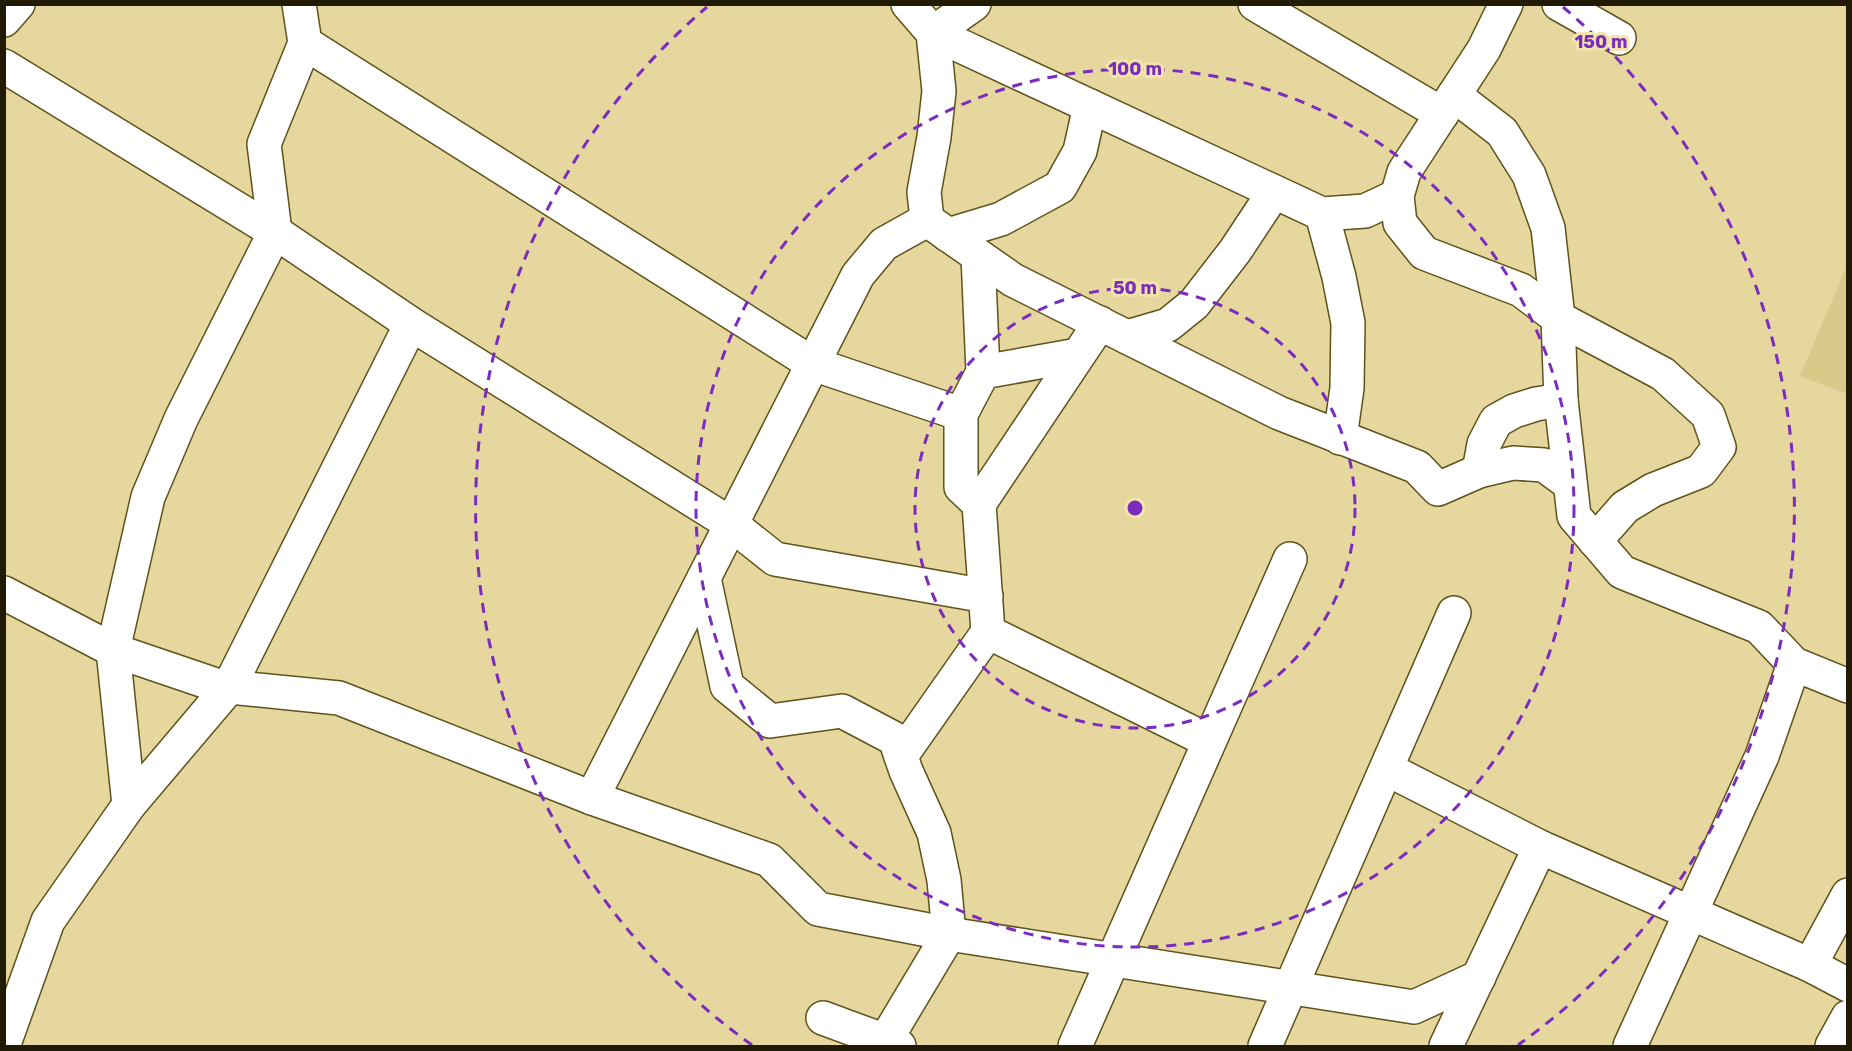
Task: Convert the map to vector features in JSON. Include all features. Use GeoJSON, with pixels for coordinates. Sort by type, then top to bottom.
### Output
{"type":"FeatureCollection","features":[{"type":"Feature","properties":{"kind":"street"},"geometry":{"type":"LineString","coordinates":[[4,20],[18,4]]}},
{"type":"Feature","properties":{"kind":"street"},"geometry":{"type":"LineString","coordinates":[[129,805],[113,650],[148,497],[181,419],[275,232],[264,144],[305,43],[299,4]]}},
{"type":"Feature","properties":{"kind":"street"},"geometry":{"type":"LineString","coordinates":[[908,4],[933,33],[1322,214],[1365,211],[1397,196]]}},
{"type":"Feature","properties":{"kind":"street"},"geometry":{"type":"LineString","coordinates":[[933,33],[974,4]]}},
{"type":"Feature","properties":{"kind":"street"},"geometry":{"type":"LineString","coordinates":[[1255,4],[1294,15],[1448,105],[1502,132],[1529,176],[1548,228],[1558,318],[1561,400],[1574,516],[1622,572],[1758,627],[1794,664],[1848,686]]}},
{"type":"Feature","properties":{"kind":"street"},"geometry":{"type":"LineString","coordinates":[[1506,4],[1484,49],[1404,172],[1397,196],[1400,223],[1424,253],[1521,290],[1558,318],[1663,374],[1708,415],[1719,447],[1701,471],[1653,490],[1624,507],[1595,541]]}},
{"type":"Feature","properties":{"kind":"street"},"geometry":{"type":"LineString","coordinates":[[1559,4],[1619,38]]}},
{"type":"Feature","properties":{"kind":"street"},"geometry":{"type":"LineString","coordinates":[[933,33],[939,91],[934,137],[924,192],[937,228],[1013,280],[1278,414],[1417,467],[1438,489],[1479,471],[1513,463],[1544,465],[1570,484]]}},
{"type":"Feature","properties":{"kind":"street"},"geometry":{"type":"LineString","coordinates":[[305,43],[813,364],[961,414]]}},
{"type":"Feature","properties":{"kind":"street"},"geometry":{"type":"LineString","coordinates":[[4,66],[275,232],[411,324],[731,524],[775,559],[986,596]]}},
{"type":"Feature","properties":{"kind":"street"},"geometry":{"type":"LineString","coordinates":[[592,798],[858,275],[884,244],[937,228],[1001,219],[1060,187],[1080,151],[1090,106]]}},
{"type":"Feature","properties":{"kind":"street"},"geometry":{"type":"LineString","coordinates":[[901,756],[988,632],[979,504],[1078,356],[1113,330],[1168,325],[1194,304],[1236,251],[1274,192]]}},
{"type":"Feature","properties":{"kind":"street"},"geometry":{"type":"LineString","coordinates":[[1322,214],[1339,277],[1348,323],[1347,388],[1340,438]]}},
{"type":"Feature","properties":{"kind":"street"},"geometry":{"type":"LineString","coordinates":[[978,256],[983,372],[961,414],[961,487],[979,504]]}},
{"type":"Feature","properties":{"kind":"street"},"geometry":{"type":"LineString","coordinates":[[4,1044],[48,921],[129,805],[229,687],[411,324]]}},
{"type":"Feature","properties":{"kind":"street"},"geometry":{"type":"LineString","coordinates":[[983,372],[1078,356]]}},
{"type":"Feature","properties":{"kind":"street"},"geometry":{"type":"LineString","coordinates":[[1479,471],[1484,444],[1496,422],[1514,411],[1536,404],[1561,400]]}},
{"type":"Feature","properties":{"kind":"street"},"geometry":{"type":"LineString","coordinates":[[1075,1047],[1290,558]]}},
{"type":"Feature","properties":{"kind":"street"},"geometry":{"type":"LineString","coordinates":[[704,578],[728,686],[770,721],[842,711],[895,739],[934,833],[944,880],[949,934],[889,1045],[823,1018]]}},
{"type":"Feature","properties":{"kind":"street"},"geometry":{"type":"LineString","coordinates":[[4,593],[113,650],[219,686],[339,698],[592,798],[769,860],[818,909],[949,934],[1414,1007],[1479,977]]}},
{"type":"Feature","properties":{"kind":"street"},"geometry":{"type":"LineString","coordinates":[[1265,1047],[1454,613]]}},
{"type":"Feature","properties":{"kind":"street"},"geometry":{"type":"LineString","coordinates":[[988,632],[1209,741]]}},
{"type":"Feature","properties":{"kind":"street"},"geometry":{"type":"LineString","coordinates":[[1630,1047],[1762,756],[1794,664]]}},
{"type":"Feature","properties":{"kind":"street"},"geometry":{"type":"LineString","coordinates":[[1387,769],[1540,847],[1810,965],[1848,985]]}},
{"type":"Feature","properties":{"kind":"street"},"geometry":{"type":"LineString","coordinates":[[1446,1047],[1540,847]]}},
{"type":"Feature","properties":{"kind":"street"},"geometry":{"type":"LineString","coordinates":[[1810,965],[1848,895]]}},
{"type":"Feature","properties":{"kind":"street"},"geometry":{"type":"LineString","coordinates":[[1832,1047],[1848,1017]]}},
{"type":"Feature","properties":{"kind":"shaded area"},"geometry":{"type":"Polygon","coordinates":[[[1847,265],[1848,394],[1800,376],[1847,265]]]}}]}
